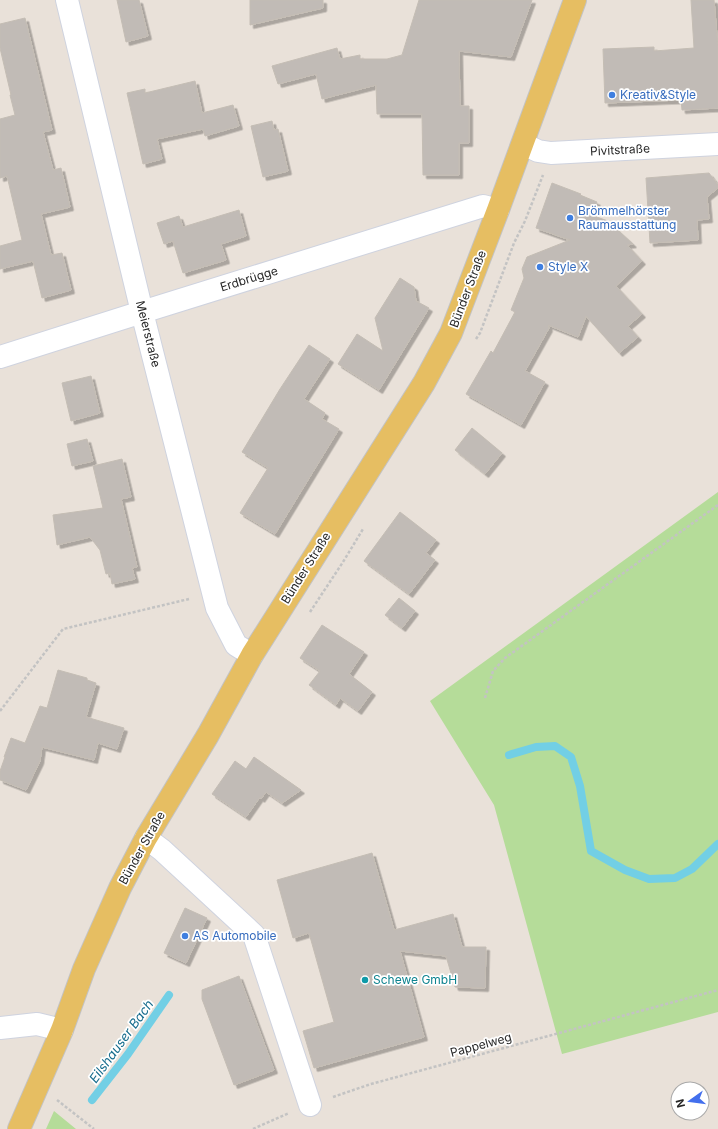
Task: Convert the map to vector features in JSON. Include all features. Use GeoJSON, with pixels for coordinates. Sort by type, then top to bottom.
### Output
{"type":"FeatureCollection","features":[{"type":"Feature","properties":{"kind":"main road","name":"Bünder Straße"},"geometry":{"type":"LineString","coordinates":[[19,1129],[62,1030],[84,968],[120,888],[146,838],[208,735],[252,655],[431,370],[451,333],[575,0]]}},
{"type":"Feature","properties":{"kind":"street","name":"Meierstraße"},"geometry":{"type":"LineString","coordinates":[[67,0],[142,312],[217,608],[236,645],[252,655]]}},
{"type":"Feature","properties":{"kind":"street","name":"Pivitstraße"},"geometry":{"type":"LineString","coordinates":[[522,144],[538,151],[551,153],[718,144]]}},
{"type":"Feature","properties":{"kind":"street","name":"Erdbrügge"},"geometry":{"type":"LineString","coordinates":[[0,357],[483,206],[498,210]]}},
{"type":"Feature","properties":{"kind":"street"},"geometry":{"type":"LineString","coordinates":[[146,838],[162,850],[254,935],[310,1105]]}},
{"type":"Feature","properties":{"kind":"street"},"geometry":{"type":"LineString","coordinates":[[0,1028],[37,1024],[62,1030]]}},
{"type":"Feature","properties":{"kind":"path"},"geometry":{"type":"LineString","coordinates":[[476,339],[480,333],[514,243],[525,221],[551,153]]}},
{"type":"Feature","properties":{"kind":"path"},"geometry":{"type":"LineString","coordinates":[[485,698],[493,671],[505,658],[718,505]]}},
{"type":"Feature","properties":{"kind":"path"},"geometry":{"type":"LineString","coordinates":[[309,614],[363,528]]}},
{"type":"Feature","properties":{"kind":"path"},"geometry":{"type":"LineString","coordinates":[[0,711],[62,629],[213,593]]}},
{"type":"Feature","properties":{"kind":"path","name":"Pappelweg"},"geometry":{"type":"LineString","coordinates":[[253,1129],[300,1108],[371,1084],[718,990]]}},
{"type":"Feature","properties":{"kind":"path"},"geometry":{"type":"LineString","coordinates":[[38,1085],[94,1129]]}},
{"type":"Feature","properties":{"kind":"green space"},"geometry":{"type":"Polygon","coordinates":[[[718,492],[718,1012],[562,1054],[494,805],[430,701],[718,492]]]}},
{"type":"Feature","properties":{"kind":"green space"},"geometry":{"type":"Polygon","coordinates":[[[54,1111],[76,1129],[46,1129],[54,1111]]]}},
{"type":"Feature","properties":{"kind":"building"},"geometry":{"type":"Polygon","coordinates":[[[117,0],[139,0],[148,36],[126,42],[117,0]]]}},
{"type":"Feature","properties":{"kind":"building"},"geometry":{"type":"Polygon","coordinates":[[[250,0],[323,0],[323,8],[250,25],[250,0]]]}},
{"type":"Feature","properties":{"kind":"building"},"geometry":{"type":"Polygon","coordinates":[[[419,0],[532,0],[511,57],[459,51],[460,106],[469,106],[469,143],[459,143],[459,175],[423,175],[422,114],[377,114],[376,85],[322,99],[316,74],[278,84],[272,66],[337,48],[340,59],[360,55],[360,59],[387,59],[402,55],[419,0]]]}},
{"type":"Feature","properties":{"kind":"building"},"geometry":{"type":"Polygon","coordinates":[[[691,0],[714,0],[718,48],[718,108],[682,110],[681,100],[605,103],[603,49],[654,47],[654,51],[694,48],[691,0]]]}},
{"type":"Feature","properties":{"kind":"building"},"geometry":{"type":"Polygon","coordinates":[[[25,18],[52,130],[43,132],[53,170],[61,168],[70,207],[41,214],[51,255],[62,253],[71,290],[42,298],[33,261],[0,269],[0,246],[22,240],[7,176],[0,178],[0,119],[15,115],[0,48],[0,24],[25,18]]]}},
{"type":"Feature","properties":{"kind":"building"},"geometry":{"type":"Polygon","coordinates":[[[195,81],[202,113],[233,105],[239,126],[205,136],[203,129],[157,139],[162,159],[143,164],[127,93],[145,89],[145,93],[195,81]]]}},
{"type":"Feature","properties":{"kind":"building"},"geometry":{"type":"Polygon","coordinates":[[[272,121],[274,130],[278,129],[288,171],[263,177],[251,126],[272,121]]]}},
{"type":"Feature","properties":{"kind":"building"},"geometry":{"type":"Polygon","coordinates":[[[709,173],[718,185],[718,188],[707,197],[709,219],[697,220],[698,240],[650,243],[646,178],[709,173]]]}},
{"type":"Feature","properties":{"kind":"building"},"geometry":{"type":"Polygon","coordinates":[[[552,183],[597,202],[591,215],[608,221],[633,244],[627,245],[642,261],[616,286],[642,314],[628,326],[638,337],[619,353],[586,316],[578,337],[548,325],[549,328],[525,371],[545,382],[521,425],[466,394],[491,351],[493,353],[515,312],[511,310],[524,278],[522,269],[527,257],[570,240],[536,228],[552,183]]]}},
{"type":"Feature","properties":{"kind":"building"},"geometry":{"type":"Polygon","coordinates":[[[239,210],[246,236],[221,244],[226,260],[183,273],[173,241],[164,244],[157,223],[179,216],[183,227],[239,210]]]}},
{"type":"Feature","properties":{"kind":"building"},"geometry":{"type":"Polygon","coordinates":[[[400,278],[414,287],[416,301],[429,308],[379,390],[338,364],[357,334],[383,351],[375,318],[400,278]]]}},
{"type":"Feature","properties":{"kind":"building"},"geometry":{"type":"Polygon","coordinates":[[[309,345],[330,359],[304,399],[325,413],[322,419],[339,429],[275,534],[240,513],[268,468],[242,452],[280,389],[309,345]]]}},
{"type":"Feature","properties":{"kind":"building"},"geometry":{"type":"Polygon","coordinates":[[[91,376],[100,413],[71,421],[62,383],[91,376]]]}},
{"type":"Feature","properties":{"kind":"building"},"geometry":{"type":"Polygon","coordinates":[[[472,428],[502,453],[485,474],[455,450],[472,428]]]}},
{"type":"Feature","properties":{"kind":"building"},"geometry":{"type":"Polygon","coordinates":[[[87,439],[93,461],[72,466],[67,444],[87,439]]]}},
{"type":"Feature","properties":{"kind":"building"},"geometry":{"type":"Polygon","coordinates":[[[122,459],[131,497],[121,499],[137,567],[132,568],[135,579],[112,584],[110,573],[106,574],[100,550],[90,537],[57,545],[53,515],[103,508],[93,466],[122,459]]]}},
{"type":"Feature","properties":{"kind":"building"},"geometry":{"type":"Polygon","coordinates":[[[400,512],[436,540],[426,553],[435,560],[409,594],[364,561],[400,512]]]}},
{"type":"Feature","properties":{"kind":"building"},"geometry":{"type":"Polygon","coordinates":[[[399,598],[415,611],[402,628],[385,615],[399,598]]]}},
{"type":"Feature","properties":{"kind":"building"},"geometry":{"type":"Polygon","coordinates":[[[322,625],[364,652],[349,674],[372,692],[358,711],[340,698],[336,705],[309,685],[320,671],[300,658],[322,625]]]}},
{"type":"Feature","properties":{"kind":"building"},"geometry":{"type":"Polygon","coordinates":[[[58,670],[87,678],[87,680],[96,683],[86,717],[124,728],[117,749],[98,743],[94,760],[42,747],[40,761],[26,790],[0,780],[0,771],[11,738],[25,743],[40,706],[47,708],[58,670]]]}},
{"type":"Feature","properties":{"kind":"building"},"geometry":{"type":"Polygon","coordinates":[[[254,757],[301,790],[282,803],[266,792],[261,799],[260,797],[246,817],[212,794],[235,761],[246,769],[254,757]]]}},
{"type":"Feature","properties":{"kind":"building","name":"Schewe GmbH"},"geometry":{"type":"Polygon","coordinates":[[[372,853],[394,930],[453,914],[462,947],[486,947],[485,988],[455,987],[446,956],[400,951],[424,1037],[314,1068],[303,1031],[334,1022],[309,933],[293,938],[277,880],[372,853]]]}},
{"type":"Feature","properties":{"kind":"building","name":"AS Automobile"},"geometry":{"type":"Polygon","coordinates":[[[185,908],[207,918],[186,963],[164,953],[185,908]]]}},
{"type":"Feature","properties":{"kind":"building"},"geometry":{"type":"Polygon","coordinates":[[[239,976],[274,1070],[234,1085],[202,999],[202,990],[239,976]]]}},
{"type":"Feature","properties":{"kind":"waterway","name":"Eilshauser Bach"},"geometry":{"type":"LineString","coordinates":[[509,755],[536,747],[555,746],[571,757],[580,786],[591,851],[625,870],[649,879],[675,878],[692,869],[718,844]]}},
{"type":"Feature","properties":{"kind":"waterway","name":"Eilshauser Bach"},"geometry":{"type":"LineString","coordinates":[[92,1100],[128,1054],[169,995]]}},
{"type":"Feature","properties":{"kind":"place","name":"Kreativ&Style"},"geometry":{"type":"Point","coordinates":[612,95]}},
{"type":"Feature","properties":{"kind":"place","name":"Brömmelhörster Raumausstattung"},"geometry":{"type":"Point","coordinates":[570,218]}},
{"type":"Feature","properties":{"kind":"place","name":"Style X"},"geometry":{"type":"Point","coordinates":[540,267]}},
{"type":"Feature","properties":{"kind":"place","name":"AS Automobile"},"geometry":{"type":"Point","coordinates":[185,936]}},
{"type":"Feature","properties":{"kind":"place","name":"Schewe GmbH"},"geometry":{"type":"Point","coordinates":[365,980]}}]}
